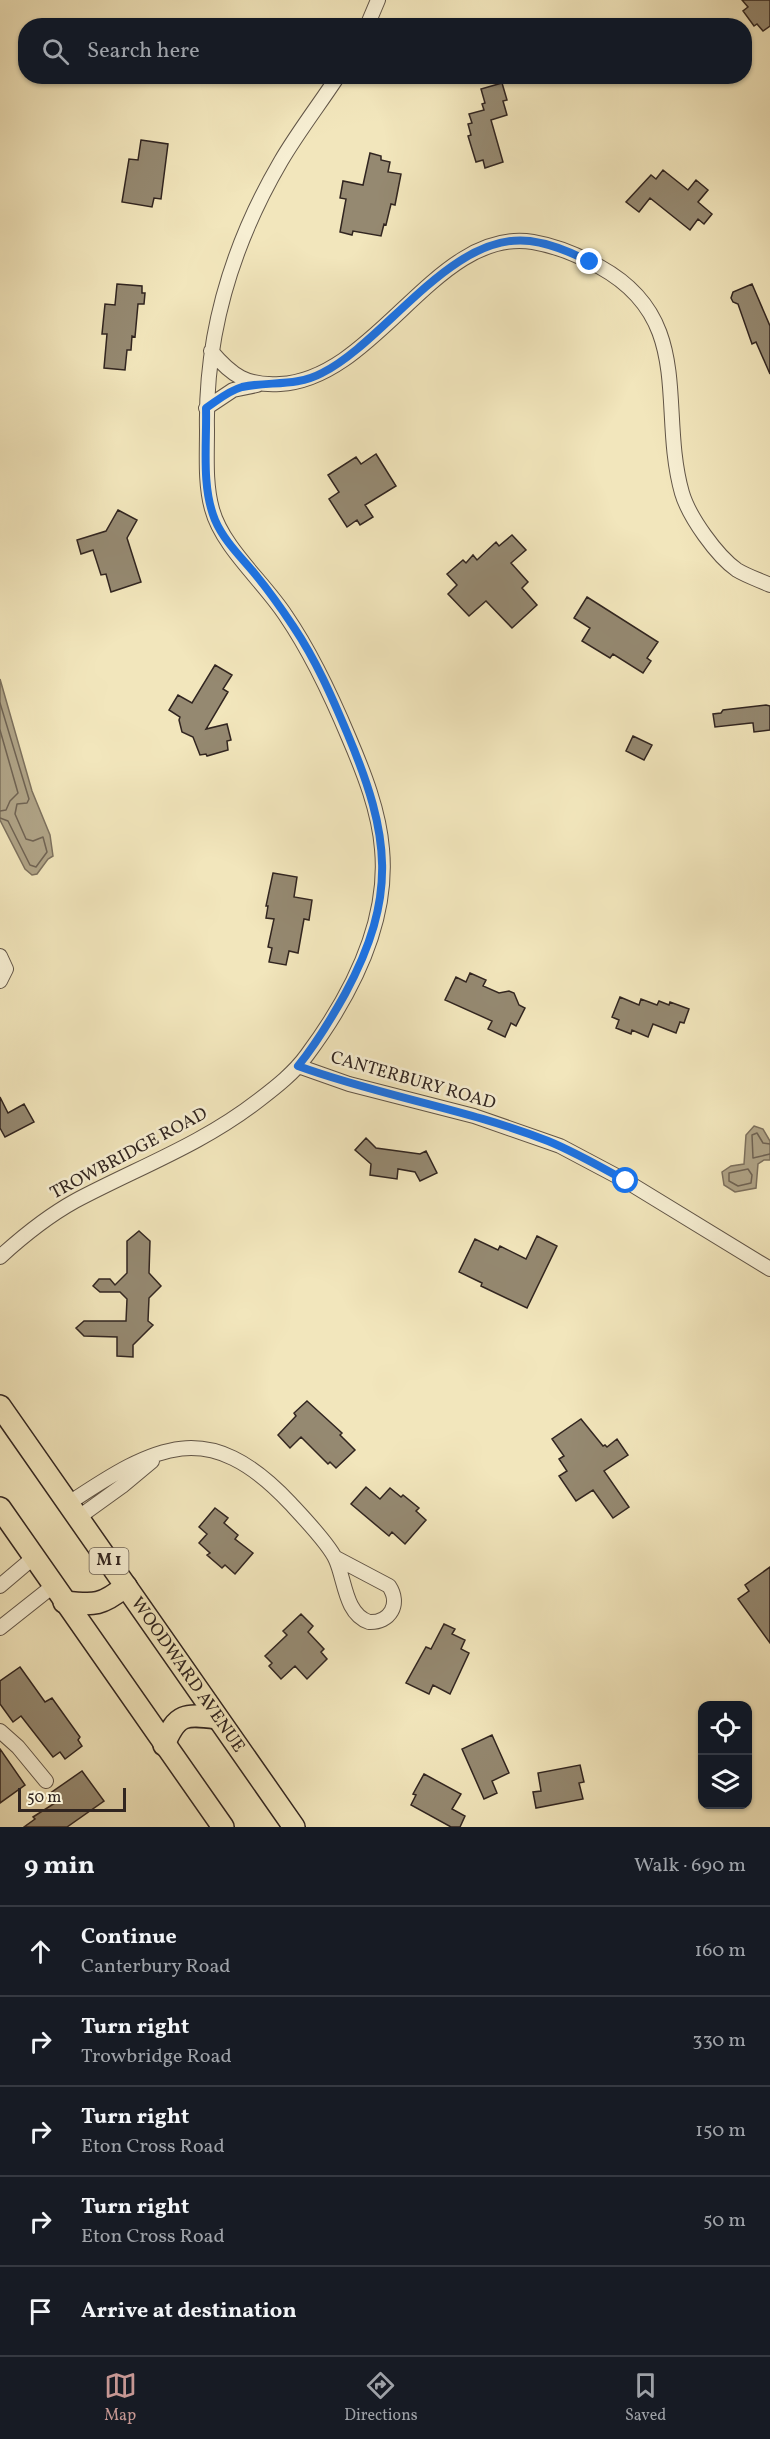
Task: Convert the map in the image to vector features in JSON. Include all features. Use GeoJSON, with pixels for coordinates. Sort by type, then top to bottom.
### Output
{"type":"FeatureCollection","features":[{"type":"Feature","properties":{"kind":"main road","name":"WOODWARD AVENUE"},"geometry":{"type":"LineString","coordinates":[[0,1406],[294,1827]]}},
{"type":"Feature","properties":{"kind":"main road"},"geometry":{"type":"LineString","coordinates":[[0,1508],[223,1827]]}},
{"type":"Feature","properties":{"kind":"main road"},"geometry":{"type":"LineString","coordinates":[[58,1594],[97,1604],[108,1600],[126,1586]]}},
{"type":"Feature","properties":{"kind":"main road"},"geometry":{"type":"LineString","coordinates":[[164,1745],[172,1725],[190,1714],[217,1718]]}},
{"type":"Feature","properties":{"kind":"street"},"geometry":{"type":"LineString","coordinates":[[370,18],[378,0]]}},
{"type":"Feature","properties":{"kind":"street","name":"TROWBRIDGE ROAD"},"geometry":{"type":"LineString","coordinates":[[0,1257],[62,1208],[160,1161],[221,1127],[264,1097],[298,1066],[339,1005],[368,947],[381,898],[382,848],[374,809],[362,771],[327,685],[285,614],[225,537],[215,519],[208,485],[206,408],[211,351],[228,281],[257,207],[288,150],[333,84]]}},
{"type":"Feature","properties":{"kind":"street"},"geometry":{"type":"LineString","coordinates":[[206,408],[233,390],[301,381],[336,365],[361,348],[436,279],[480,251],[498,244],[517,241],[530,241],[563,249],[624,283],[640,298],[650,313],[667,358],[677,463],[685,500],[703,531],[728,562],[741,572],[770,585]]}},
{"type":"Feature","properties":{"kind":"street"},"geometry":{"type":"LineString","coordinates":[[211,351],[233,375],[251,382],[266,384]]}},
{"type":"Feature","properties":{"kind":"street"},"geometry":{"type":"LineString","coordinates":[[0,956],[6,969],[0,981]]}},
{"type":"Feature","properties":{"kind":"street","name":"CANTERBURY ROAD"},"geometry":{"type":"LineString","coordinates":[[298,1066],[350,1084],[482,1118],[560,1146],[626,1181],[770,1269]]}},
{"type":"Feature","properties":{"kind":"street"},"geometry":{"type":"LineString","coordinates":[[74,1510],[122,1486],[160,1454],[182,1447],[197,1447],[220,1452],[243,1463],[285,1498],[336,1558],[388,1586],[393,1594],[394,1604],[386,1618],[369,1622],[358,1616],[351,1604],[336,1558]]}},
{"type":"Feature","properties":{"kind":"street"},"geometry":{"type":"LineString","coordinates":[[0,1586],[33,1558]]}},
{"type":"Feature","properties":{"kind":"street"},"geometry":{"type":"LineString","coordinates":[[0,1628],[58,1594]]}},
{"type":"Feature","properties":{"kind":"street"},"geometry":{"type":"LineString","coordinates":[[0,1731],[18,1747],[46,1781]]}},
{"type":"Feature","properties":{"kind":"water"},"geometry":{"type":"Polygon","coordinates":[[[0,679],[32,791],[50,835],[53,856],[37,874],[32,875],[25,869],[0,820],[0,679]]]}},
{"type":"Feature","properties":{"kind":"water"},"geometry":{"type":"Polygon","coordinates":[[[754,1126],[763,1129],[770,1141],[770,1160],[764,1160],[758,1164],[756,1188],[735,1192],[724,1185],[722,1172],[731,1166],[744,1164],[746,1135],[754,1126]]]}},
{"type":"Feature","properties":{"kind":"building"},"geometry":{"type":"Polygon","coordinates":[[[742,0],[770,0],[770,26],[763,31],[757,24],[754,26],[752,18],[748,18],[743,11],[748,7],[742,0]]]}},
{"type":"Feature","properties":{"kind":"building"},"geometry":{"type":"Polygon","coordinates":[[[502,84],[507,100],[503,101],[507,115],[491,120],[503,162],[485,168],[483,160],[476,162],[468,136],[471,135],[468,124],[472,123],[469,114],[484,110],[482,104],[485,103],[481,89],[502,84]]]}},
{"type":"Feature","properties":{"kind":"building"},"geometry":{"type":"Polygon","coordinates":[[[141,140],[168,144],[161,199],[154,198],[152,207],[122,202],[129,159],[138,160],[141,140]]]}},
{"type":"Feature","properties":{"kind":"building"},"geometry":{"type":"Polygon","coordinates":[[[370,153],[381,156],[381,160],[390,162],[388,172],[401,174],[395,205],[391,204],[381,236],[353,231],[352,235],[340,232],[346,199],[340,198],[343,181],[363,185],[370,153]]]}},
{"type":"Feature","properties":{"kind":"building"},"geometry":{"type":"Polygon","coordinates":[[[663,170],[688,190],[696,180],[708,190],[698,202],[712,214],[704,224],[698,219],[690,230],[650,198],[639,212],[626,202],[651,175],[656,179],[663,170]]]}},
{"type":"Feature","properties":{"kind":"building"},"geometry":{"type":"Polygon","coordinates":[[[117,284],[142,286],[142,293],[145,293],[144,304],[138,304],[135,337],[132,336],[131,350],[127,350],[125,370],[104,368],[107,334],[102,334],[105,304],[115,305],[117,284]]]}},
{"type":"Feature","properties":{"kind":"building"},"geometry":{"type":"Polygon","coordinates":[[[752,284],[770,326],[770,374],[756,342],[752,344],[738,304],[731,298],[733,292],[752,284]]]}},
{"type":"Feature","properties":{"kind":"building"},"geometry":{"type":"Polygon","coordinates":[[[376,454],[396,486],[365,505],[373,517],[360,525],[357,520],[347,527],[329,499],[339,492],[328,475],[356,457],[361,464],[376,454]]]}},
{"type":"Feature","properties":{"kind":"building"},"geometry":{"type":"Polygon","coordinates":[[[118,510],[137,520],[127,538],[141,582],[111,592],[106,574],[101,575],[93,550],[81,554],[77,540],[106,531],[118,510]]]}},
{"type":"Feature","properties":{"kind":"building"},"geometry":{"type":"Polygon","coordinates":[[[512,535],[526,550],[511,563],[528,582],[522,588],[537,605],[512,628],[486,601],[469,616],[448,594],[457,585],[447,574],[463,560],[466,563],[473,555],[477,560],[496,542],[499,546],[512,535]]]}},
{"type":"Feature","properties":{"kind":"building"},"geometry":{"type":"Polygon","coordinates":[[[587,597],[658,642],[647,658],[651,661],[643,673],[613,654],[610,658],[582,641],[590,628],[574,618],[587,597]]]}},
{"type":"Feature","properties":{"kind":"building"},"geometry":{"type":"Polygon","coordinates":[[[215,665],[232,675],[223,689],[228,692],[206,729],[227,724],[231,740],[227,741],[228,750],[207,756],[206,754],[200,755],[193,737],[182,732],[180,717],[169,710],[178,695],[192,703],[215,665]]]}},
{"type":"Feature","properties":{"kind":"building"},"geometry":{"type":"Polygon","coordinates":[[[770,706],[770,730],[754,732],[753,723],[715,727],[713,714],[721,713],[723,710],[770,706]]]}},
{"type":"Feature","properties":{"kind":"building"},"geometry":{"type":"Polygon","coordinates":[[[633,736],[652,745],[644,760],[626,751],[633,736]]]}},
{"type":"Feature","properties":{"kind":"building"},"geometry":{"type":"Polygon","coordinates":[[[273,873],[297,877],[294,897],[312,900],[309,920],[304,919],[298,953],[289,951],[286,965],[269,962],[272,948],[268,947],[274,919],[266,918],[268,906],[266,906],[273,873]]]}},
{"type":"Feature","properties":{"kind":"building"},"geometry":{"type":"Polygon","coordinates":[[[470,973],[486,980],[483,986],[499,993],[509,991],[514,993],[519,1005],[525,1008],[516,1026],[511,1023],[505,1037],[488,1029],[492,1021],[445,1000],[456,977],[466,982],[470,973]]]}},
{"type":"Feature","properties":{"kind":"building"},"geometry":{"type":"Polygon","coordinates":[[[620,997],[639,1005],[641,999],[657,1005],[659,1001],[669,1005],[670,1002],[689,1009],[684,1023],[680,1022],[676,1033],[653,1024],[648,1037],[632,1030],[631,1034],[616,1028],[619,1020],[612,1017],[620,997]]]}},
{"type":"Feature","properties":{"kind":"building"},"geometry":{"type":"Polygon","coordinates":[[[0,1097],[8,1113],[24,1104],[34,1122],[5,1137],[0,1128],[0,1097]]]}},
{"type":"Feature","properties":{"kind":"building"},"geometry":{"type":"Polygon","coordinates":[[[366,1138],[376,1148],[420,1154],[426,1151],[437,1173],[420,1181],[415,1172],[398,1169],[397,1179],[370,1175],[371,1164],[355,1150],[366,1138]]]}},
{"type":"Feature","properties":{"kind":"building"},"geometry":{"type":"Polygon","coordinates":[[[139,1231],[150,1241],[149,1273],[161,1286],[149,1298],[148,1321],[153,1325],[133,1345],[133,1357],[117,1356],[117,1337],[84,1336],[76,1328],[84,1321],[126,1321],[127,1299],[120,1292],[100,1292],[93,1286],[99,1279],[110,1279],[115,1285],[127,1273],[127,1241],[139,1231]]]}},
{"type":"Feature","properties":{"kind":"building"},"geometry":{"type":"Polygon","coordinates":[[[537,1236],[557,1246],[527,1308],[481,1286],[482,1283],[459,1272],[475,1239],[498,1250],[500,1246],[526,1259],[537,1236]]]}},
{"type":"Feature","properties":{"kind":"building"},"geometry":{"type":"Polygon","coordinates":[[[307,1401],[342,1433],[340,1435],[355,1450],[336,1468],[330,1462],[328,1464],[301,1437],[290,1448],[278,1435],[296,1416],[294,1413],[307,1401]]]}},
{"type":"Feature","properties":{"kind":"building"},"geometry":{"type":"Polygon","coordinates":[[[581,1419],[603,1446],[607,1447],[617,1439],[628,1455],[604,1471],[629,1507],[613,1518],[593,1490],[576,1501],[559,1476],[567,1471],[559,1459],[564,1456],[552,1439],[581,1419]]]}},
{"type":"Feature","properties":{"kind":"building"},"geometry":{"type":"Polygon","coordinates":[[[366,1487],[380,1499],[390,1488],[419,1508],[416,1511],[426,1520],[405,1544],[392,1532],[389,1536],[351,1504],[366,1487]]]}},
{"type":"Feature","properties":{"kind":"building"},"geometry":{"type":"Polygon","coordinates":[[[215,1508],[228,1518],[224,1523],[238,1535],[235,1539],[253,1553],[235,1574],[225,1565],[222,1568],[207,1555],[210,1553],[199,1543],[207,1534],[199,1527],[215,1508]]]}},
{"type":"Feature","properties":{"kind":"building"},"geometry":{"type":"Polygon","coordinates":[[[770,1567],[770,1643],[738,1599],[749,1591],[745,1585],[770,1567]]]}},
{"type":"Feature","properties":{"kind":"building"},"geometry":{"type":"Polygon","coordinates":[[[301,1614],[313,1626],[308,1632],[324,1649],[321,1652],[327,1659],[307,1679],[295,1666],[281,1679],[269,1666],[272,1663],[265,1656],[287,1635],[283,1631],[301,1614]]]}},
{"type":"Feature","properties":{"kind":"building"},"geometry":{"type":"Polygon","coordinates":[[[444,1624],[455,1629],[452,1634],[465,1640],[461,1649],[469,1653],[450,1694],[433,1685],[429,1694],[406,1683],[426,1647],[431,1649],[444,1624]]]}},
{"type":"Feature","properties":{"kind":"building"},"geometry":{"type":"Polygon","coordinates":[[[20,1667],[45,1702],[52,1698],[80,1737],[78,1740],[82,1746],[65,1759],[60,1752],[53,1757],[21,1716],[13,1722],[0,1704],[0,1681],[20,1667]]]}},
{"type":"Feature","properties":{"kind":"building"},"geometry":{"type":"Polygon","coordinates":[[[492,1735],[509,1773],[492,1781],[497,1793],[484,1799],[462,1749],[492,1735]]]}},
{"type":"Feature","properties":{"kind":"building"},"geometry":{"type":"Polygon","coordinates":[[[0,1749],[25,1785],[0,1803],[0,1749]]]}},
{"type":"Feature","properties":{"kind":"building"},"geometry":{"type":"Polygon","coordinates":[[[580,1765],[584,1782],[579,1783],[583,1799],[536,1808],[533,1792],[541,1791],[538,1773],[580,1765]]]}},
{"type":"Feature","properties":{"kind":"building"},"geometry":{"type":"Polygon","coordinates":[[[82,1771],[104,1801],[67,1827],[24,1827],[35,1819],[33,1817],[55,1803],[49,1794],[82,1771]]]}},
{"type":"Feature","properties":{"kind":"building"},"geometry":{"type":"Polygon","coordinates":[[[424,1774],[461,1794],[452,1809],[465,1816],[460,1827],[451,1827],[411,1805],[416,1795],[413,1794],[424,1774]]]}},
{"type":"Feature","properties":{"kind":"route"},"geometry":{"type":"LineString","coordinates":[[590,262],[563,249],[530,241],[511,241],[489,247],[446,271],[361,348],[323,373],[301,381],[249,386],[228,392],[206,408],[208,485],[211,508],[220,530],[280,606],[305,644],[327,685],[362,771],[380,830],[383,883],[373,933],[359,967],[339,1005],[307,1056],[298,1066],[350,1084],[428,1103],[512,1128],[560,1146],[626,1181]]}}]}
